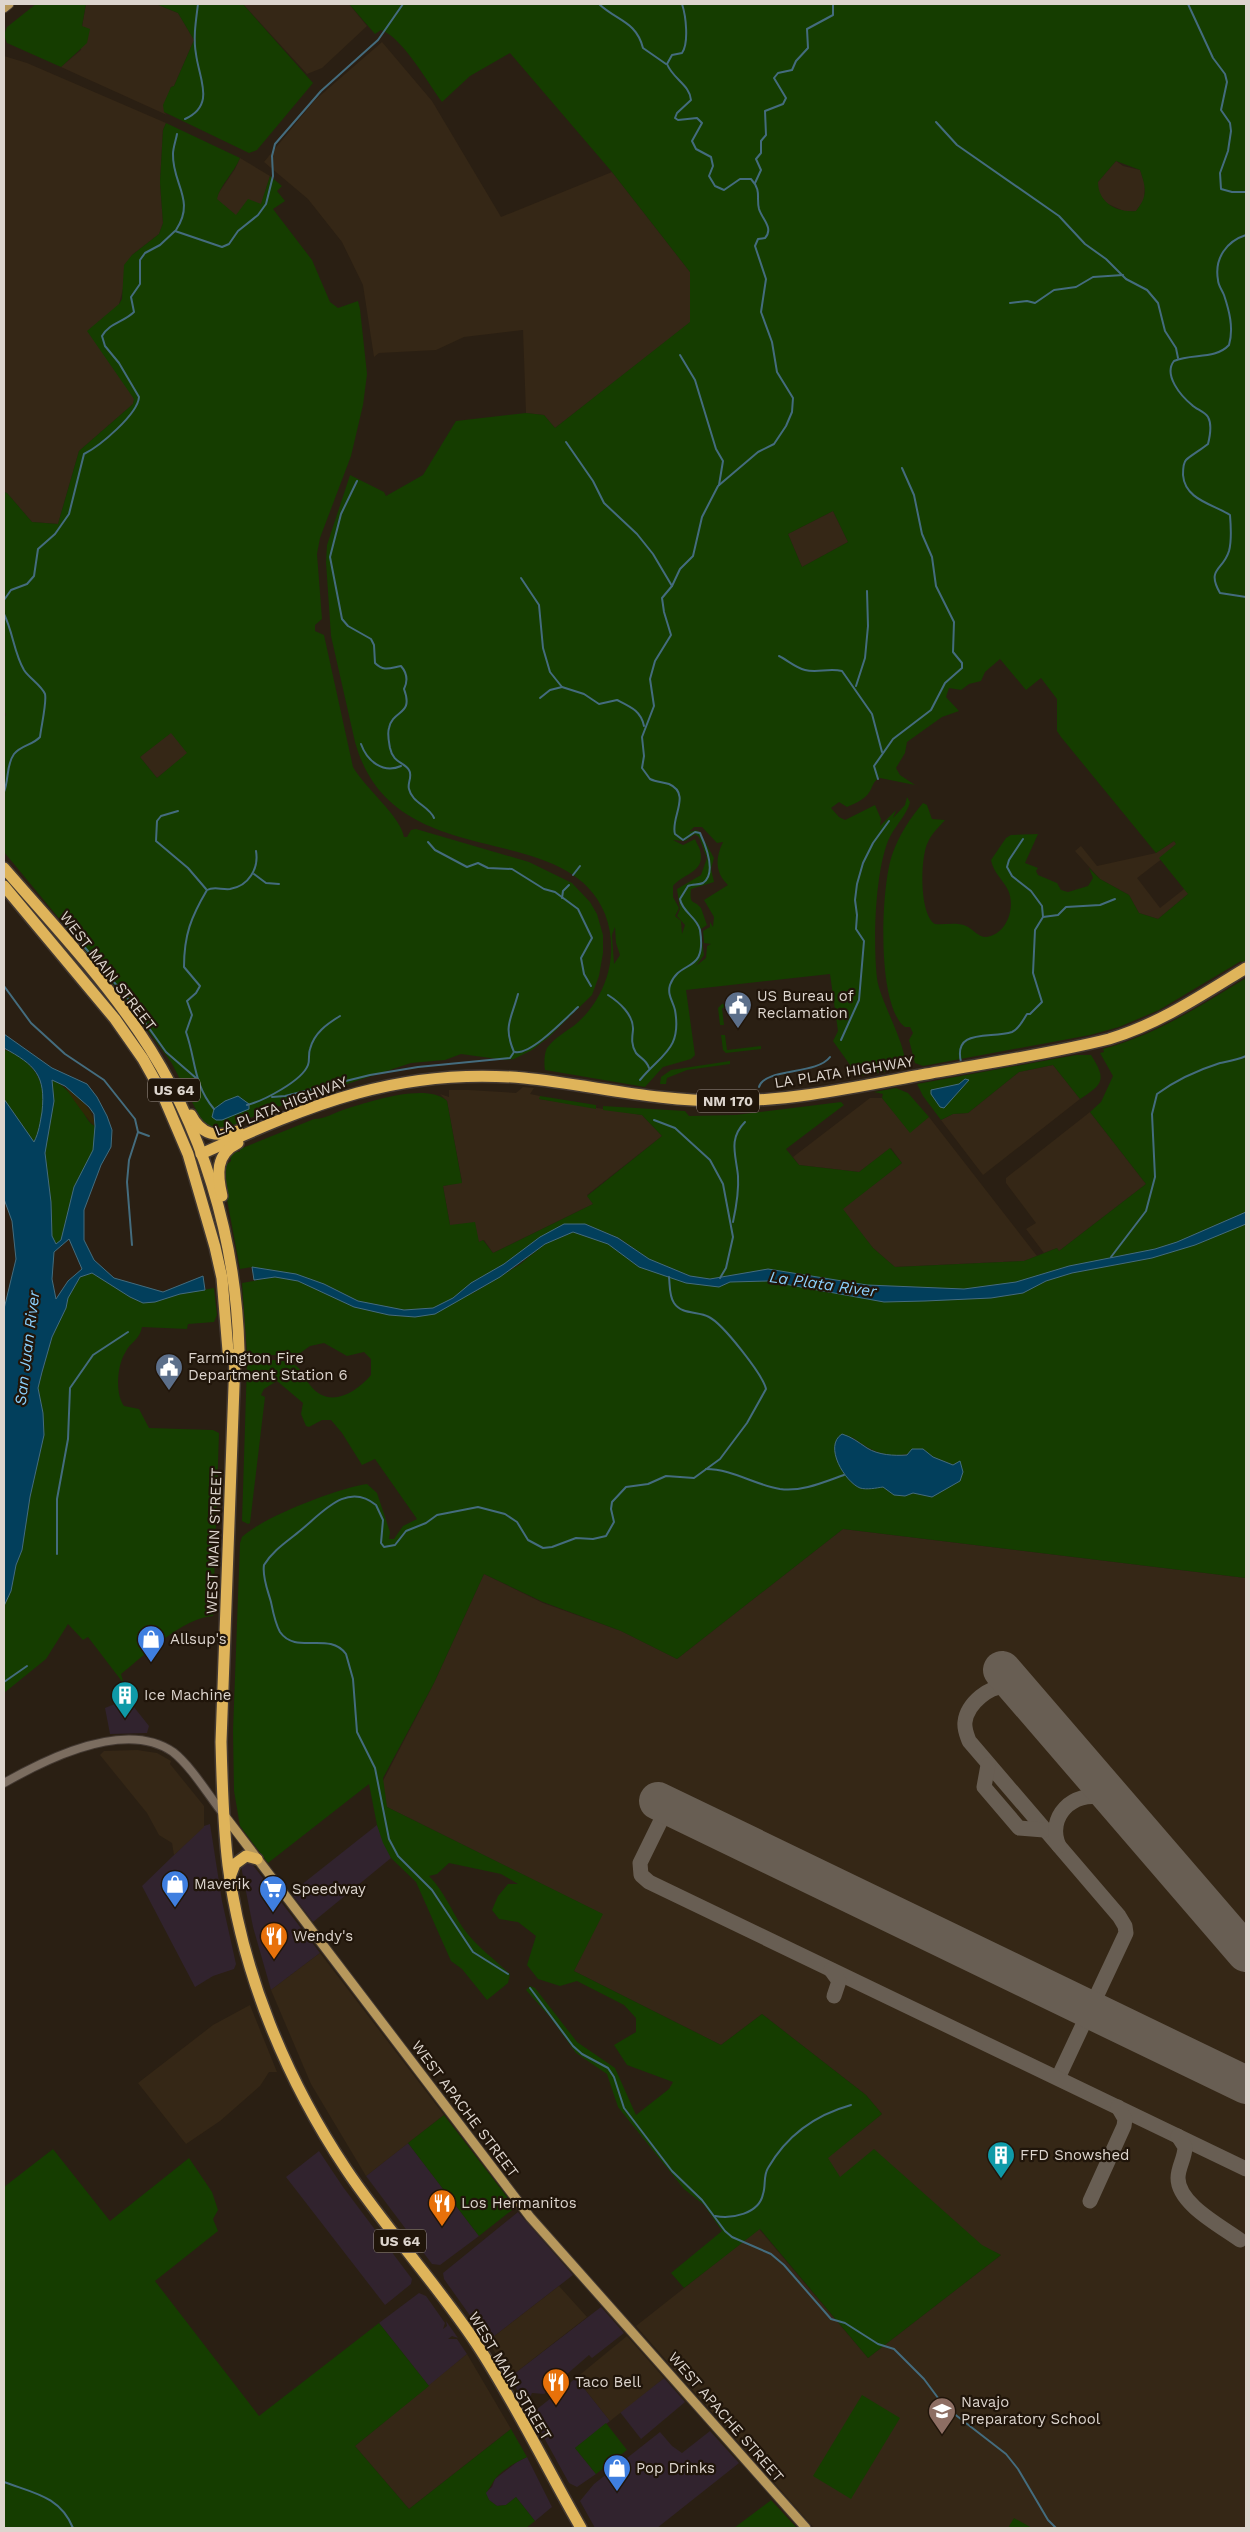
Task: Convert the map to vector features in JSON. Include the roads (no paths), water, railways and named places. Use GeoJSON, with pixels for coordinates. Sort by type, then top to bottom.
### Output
{"type":"FeatureCollection","features":[{"type":"Feature","properties":{"kind":"highway","name":"WEST MAIN STREET"},"geometry":{"type":"LineString","coordinates":[[4,868],[112,994],[161,1067],[187,1118],[220,1211],[230,1260],[238,1319],[239,1350],[235,1359],[221,1742],[224,1815],[230,1877],[242,1935],[262,2001],[276,2038],[308,2105],[352,2177],[445,2301],[487,2361],[581,2528]]}},
{"type":"Feature","properties":{"kind":"highway","name":"WEST MAIN STREET"},"geometry":{"type":"LineString","coordinates":[[4,886],[115,1019],[162,1093],[188,1154],[204,1204],[222,1278],[228,1351],[235,1359]]}},
{"type":"Feature","properties":{"kind":"highway","name":"LA PLATA HIGHWAY"},"geometry":{"type":"LineString","coordinates":[[201,1154],[277,1120],[332,1099],[377,1087],[455,1077],[524,1078],[653,1097],[703,1101],[774,1099],[820,1093],[1116,1037],[1168,1015],[1246,968]]}},
{"type":"Feature","properties":{"kind":"highway"},"geometry":{"type":"LineString","coordinates":[[161,1067],[170,1075],[197,1126],[207,1133],[217,1135],[230,1134],[266,1118],[277,1120],[271,1129],[232,1146],[224,1154],[219,1164],[218,1179],[234,1253],[230,1260]]}},
{"type":"Feature","properties":{"kind":"highway"},"geometry":{"type":"LineString","coordinates":[[149,1070],[156,1076],[186,1138],[201,1154],[198,1171],[204,1190],[204,1204]]}},
{"type":"Feature","properties":{"kind":"highway"},"geometry":{"type":"LineString","coordinates":[[230,1877],[240,1859],[246,1856],[257,1859]]}},
{"type":"Feature","properties":{"kind":"main road"},"geometry":{"type":"LineString","coordinates":[[4,8],[9,4]]}},
{"type":"Feature","properties":{"kind":"main road","name":"WEST APACHE STREET"},"geometry":{"type":"LineString","coordinates":[[224,1815],[526,2211],[806,2528]]}},
{"type":"Feature","properties":{"kind":"street","name":"WEST APACHE STREET"},"geometry":{"type":"LineString","coordinates":[[4,1783],[58,1755],[84,1746],[125,1741],[155,1744],[168,1749],[179,1758],[224,1815]]}},
{"type":"Feature","properties":{"kind":"water","name":"San Juan River"},"geometry":{"type":"Polygon","coordinates":[[[4,1034],[52,1068],[87,1084],[97,1097],[107,1116],[112,1130],[111,1147],[101,1165],[84,1210],[84,1240],[94,1260],[114,1278],[163,1292],[203,1276],[205,1290],[143,1303],[92,1273],[80,1277],[68,1298],[66,1308],[52,1337],[38,1388],[43,1413],[44,1435],[30,1497],[22,1550],[16,1565],[11,1591],[4,1606],[4,1309],[16,1259],[12,1221],[4,1199],[4,1099],[34,1142],[40,1124],[43,1099],[40,1080],[36,1072],[24,1060],[4,1048],[4,1034]],[[52,1080],[54,1101],[45,1153],[51,1202],[52,1236],[56,1244],[61,1240],[74,1187],[93,1150],[95,1126],[94,1114],[89,1107],[65,1086],[52,1080]],[[69,1239],[54,1252],[52,1279],[56,1299],[68,1281],[82,1269],[69,1239]]]}},
{"type":"Feature","properties":{"kind":"water"},"geometry":{"type":"Polygon","coordinates":[[[965,1079],[969,1080],[944,1108],[940,1107],[931,1094],[931,1090],[959,1084],[965,1079]]]}},
{"type":"Feature","properties":{"kind":"water"},"geometry":{"type":"Polygon","coordinates":[[[238,1096],[249,1104],[249,1109],[222,1120],[216,1120],[212,1117],[214,1109],[225,1101],[238,1096]]]}},
{"type":"Feature","properties":{"kind":"water","name":"La Plata River"},"geometry":{"type":"Polygon","coordinates":[[[1246,1212],[1246,1224],[1195,1245],[1152,1258],[1072,1273],[1046,1281],[1023,1293],[991,1298],[884,1302],[768,1281],[730,1282],[719,1287],[686,1283],[639,1267],[608,1244],[573,1232],[545,1244],[500,1277],[435,1314],[415,1317],[389,1315],[354,1307],[298,1281],[275,1277],[254,1280],[252,1267],[296,1274],[324,1284],[358,1301],[404,1310],[433,1308],[453,1298],[471,1283],[504,1264],[540,1237],[564,1224],[585,1224],[618,1238],[649,1259],[690,1276],[710,1279],[768,1269],[867,1285],[964,1289],[1016,1282],[1069,1266],[1155,1249],[1177,1242],[1246,1212]]]}},
{"type":"Feature","properties":{"kind":"water"},"geometry":{"type":"Polygon","coordinates":[[[842,1434],[881,1454],[907,1455],[912,1449],[923,1449],[933,1457],[953,1465],[960,1461],[963,1472],[960,1481],[932,1497],[913,1493],[905,1496],[894,1495],[883,1487],[860,1488],[848,1479],[835,1455],[837,1440],[842,1434]]]}},
{"type":"Feature","properties":{"kind":"waterway"},"geometry":{"type":"LineString","coordinates":[[185,119],[194,113],[203,99],[202,82],[195,48],[198,4]]}},
{"type":"Feature","properties":{"kind":"waterway"},"geometry":{"type":"LineString","coordinates":[[4,600],[11,590],[27,584],[34,576],[38,549],[55,534],[69,514],[84,454],[117,429],[137,404],[139,397],[119,363],[105,346],[102,336],[109,328],[134,312],[131,297],[140,284],[140,260],[145,253],[160,245],[175,231],[222,247],[229,244],[238,231],[258,215],[266,204],[273,176],[272,156],[275,144],[321,91],[378,40],[403,4]]}},
{"type":"Feature","properties":{"kind":"waterway"},"geometry":{"type":"LineString","coordinates":[[599,4],[631,27],[636,32],[643,48],[666,64]]}},
{"type":"Feature","properties":{"kind":"waterway"},"geometry":{"type":"LineString","coordinates":[[640,1080],[673,1043],[676,1023],[675,1010],[669,989],[670,985],[680,971],[696,960],[700,954],[701,944],[698,925],[681,904],[680,899],[688,886],[703,883],[707,878],[710,866],[700,833],[695,832],[683,840],[675,834],[675,821],[680,800],[676,788],[650,779],[642,768],[644,756],[642,737],[654,706],[650,679],[655,661],[671,635],[662,598],[672,586],[680,569],[693,556],[702,517],[718,486],[758,452],[774,444],[786,426],[792,412],[793,398],[777,372],[772,342],[761,312],[766,279],[755,246],[758,239],[765,238],[768,227],[760,213],[756,187],[751,179],[740,179],[724,190],[715,186],[709,176],[713,166],[711,157],[696,149],[692,141],[702,123],[697,118],[678,120],[675,118],[677,113],[691,100],[688,90],[673,74],[667,64],[672,55],[682,53],[686,43],[685,15],[682,4]]}},
{"type":"Feature","properties":{"kind":"waterway"},"geometry":{"type":"LineString","coordinates":[[755,183],[761,170],[756,159],[761,153],[761,141],[766,135],[765,111],[783,104],[786,98],[774,78],[778,73],[792,70],[796,61],[808,48],[807,29],[833,15],[833,4]]}},
{"type":"Feature","properties":{"kind":"waterway"},"geometry":{"type":"LineString","coordinates":[[1188,4],[1213,58],[1225,74],[1227,82],[1221,110],[1230,123],[1231,131],[1228,151],[1220,173],[1221,189],[1232,192],[1246,192]]}},
{"type":"Feature","properties":{"kind":"waterway"},"geometry":{"type":"LineString","coordinates":[[936,122],[957,145],[1059,216],[1085,244],[1106,259],[1126,279],[1147,290],[1158,303],[1165,331],[1176,348],[1178,358]]}},
{"type":"Feature","properties":{"kind":"waterway"},"geometry":{"type":"LineString","coordinates":[[176,230],[184,210],[184,201],[174,165],[173,152],[177,134]]}},
{"type":"Feature","properties":{"kind":"waterway"},"geometry":{"type":"LineString","coordinates":[[1246,235],[1233,241],[1228,246],[1223,252],[1218,265],[1218,282],[1228,307],[1230,319],[1229,345],[1217,353],[1174,361],[1171,367],[1172,379],[1179,391],[1192,405],[1207,415],[1210,423],[1208,444],[1184,463],[1183,475],[1185,483],[1194,496],[1230,515],[1230,547],[1226,558],[1215,574],[1216,585],[1220,593],[1246,597]]}},
{"type":"Feature","properties":{"kind":"waterway"},"geometry":{"type":"LineString","coordinates":[[1010,303],[1027,301],[1035,303],[1054,290],[1076,287],[1093,277],[1123,275]]}},
{"type":"Feature","properties":{"kind":"waterway"},"geometry":{"type":"LineString","coordinates":[[680,355],[695,380],[716,449],[723,461],[719,485]]}},
{"type":"Feature","properties":{"kind":"waterway"},"geometry":{"type":"LineString","coordinates":[[566,442],[593,481],[604,503],[637,534],[653,554],[672,586]]}},
{"type":"Feature","properties":{"kind":"waterway"},"geometry":{"type":"LineString","coordinates":[[878,779],[874,766],[893,739],[931,710],[945,683],[962,668],[962,663],[953,652],[954,622],[936,586],[932,557],[922,534],[914,495],[902,468]]}},
{"type":"Feature","properties":{"kind":"waterway"},"geometry":{"type":"LineString","coordinates":[[357,481],[341,514],[330,557],[342,619],[348,626],[371,639],[374,645],[375,663],[378,666],[387,669],[401,666],[405,671],[405,708],[391,722],[388,738],[391,753],[410,772],[409,787],[413,798],[428,810],[434,818]]}},
{"type":"Feature","properties":{"kind":"waterway"},"geometry":{"type":"LineString","coordinates":[[521,578],[539,605],[543,648],[550,672],[562,687],[584,694],[599,704],[617,700],[638,713],[644,726]]}},
{"type":"Feature","properties":{"kind":"waterway"},"geometry":{"type":"LineString","coordinates":[[856,686],[865,658],[868,626],[867,591]]}},
{"type":"Feature","properties":{"kind":"waterway"},"geometry":{"type":"LineString","coordinates":[[4,614],[24,670],[45,694],[45,708],[40,737],[20,749],[11,758],[4,792]]}},
{"type":"Feature","properties":{"kind":"waterway"},"geometry":{"type":"LineString","coordinates":[[779,656],[805,670],[842,671],[872,714],[882,752]]}},
{"type":"Feature","properties":{"kind":"waterway"},"geometry":{"type":"LineString","coordinates":[[540,698],[550,690],[562,687]]}},
{"type":"Feature","properties":{"kind":"waterway"},"geometry":{"type":"LineString","coordinates":[[361,744],[367,756],[382,767],[394,768],[401,766]]}},
{"type":"Feature","properties":{"kind":"waterway"},"geometry":{"type":"LineString","coordinates":[[178,811],[161,816],[157,821],[156,841],[188,868],[206,889]]}},
{"type":"Feature","properties":{"kind":"waterway"},"geometry":{"type":"LineString","coordinates":[[841,1040],[859,1000],[864,941],[856,929],[855,900],[857,884],[863,863],[873,843],[889,821]]}},
{"type":"Feature","properties":{"kind":"waterway"},"geometry":{"type":"LineString","coordinates":[[961,1062],[960,1051],[962,1044],[968,1039],[1012,1032],[1019,1027],[1027,1014],[1030,1014],[1042,1002],[1033,973],[1035,930],[1043,917],[1042,906],[1031,891],[1012,876],[1007,867],[1009,860],[1023,839]]}},
{"type":"Feature","properties":{"kind":"waterway"},"geometry":{"type":"LineString","coordinates":[[428,842],[435,850],[467,867],[478,863],[488,868],[512,869],[544,889],[555,892],[578,909],[592,938],[581,958],[584,974],[591,986]]}},
{"type":"Feature","properties":{"kind":"waterway"},"geometry":{"type":"LineString","coordinates":[[214,1109],[202,1090],[186,1032],[192,1015],[187,1001],[196,993],[200,986],[184,967],[185,945],[193,918],[207,890],[212,888],[230,889],[242,884],[254,870],[257,857],[256,851]]}},
{"type":"Feature","properties":{"kind":"waterway"},"geometry":{"type":"LineString","coordinates":[[573,875],[580,866]]}},
{"type":"Feature","properties":{"kind":"waterway"},"geometry":{"type":"LineString","coordinates":[[254,874],[266,883],[279,884]]}},
{"type":"Feature","properties":{"kind":"waterway"},"geometry":{"type":"LineString","coordinates":[[562,898],[563,891],[569,885]]}},
{"type":"Feature","properties":{"kind":"waterway"},"geometry":{"type":"LineString","coordinates":[[1043,917],[1058,915],[1066,907],[1100,905],[1115,899]]}},
{"type":"Feature","properties":{"kind":"waterway"},"geometry":{"type":"LineString","coordinates":[[66,925],[129,1000],[166,1052],[196,1078]]}},
{"type":"Feature","properties":{"kind":"waterway"},"geometry":{"type":"LineString","coordinates":[[4,986],[31,1023],[65,1054],[104,1080],[135,1119],[138,1132],[129,1160],[127,1182],[132,1245]]}},
{"type":"Feature","properties":{"kind":"waterway"},"geometry":{"type":"LineString","coordinates":[[272,1097],[285,1096],[370,1075],[418,1067],[510,1058],[514,1052],[509,1036],[509,1023],[518,994]]}},
{"type":"Feature","properties":{"kind":"waterway"},"geometry":{"type":"LineString","coordinates":[[608,995],[621,1005],[631,1019],[633,1024],[633,1047],[649,1068]]}},
{"type":"Feature","properties":{"kind":"waterway"},"geometry":{"type":"LineString","coordinates":[[515,1052],[530,1048],[539,1042],[578,1007]]}},
{"type":"Feature","properties":{"kind":"waterway"},"geometry":{"type":"LineString","coordinates":[[247,1105],[272,1095],[298,1077],[308,1065],[309,1051],[315,1038],[326,1026],[340,1016]]}},
{"type":"Feature","properties":{"kind":"waterway"},"geometry":{"type":"LineString","coordinates":[[1111,1257],[1146,1211],[1155,1177],[1152,1114],[1157,1094],[1195,1072],[1246,1056]]}},
{"type":"Feature","properties":{"kind":"waterway"},"geometry":{"type":"LineString","coordinates":[[759,1087],[763,1081],[770,1077],[814,1067],[830,1057]]}},
{"type":"Feature","properties":{"kind":"waterway"},"geometry":{"type":"LineString","coordinates":[[654,1120],[675,1128],[710,1160],[723,1184],[733,1237],[726,1268],[720,1278]]}},
{"type":"Feature","properties":{"kind":"waterway"},"geometry":{"type":"LineString","coordinates":[[733,1222],[738,1182],[734,1148],[736,1135],[745,1122]]}},
{"type":"Feature","properties":{"kind":"waterway"},"geometry":{"type":"LineString","coordinates":[[138,1132],[149,1136]]}},
{"type":"Feature","properties":{"kind":"waterway"},"geometry":{"type":"LineString","coordinates":[[508,1974],[473,1952],[432,1890],[398,1856],[389,1839],[375,1768],[357,1732],[353,1679],[346,1654],[339,1647],[331,1644],[295,1642],[287,1639],[280,1632],[275,1621],[266,1584],[264,1565],[276,1550],[326,1508],[345,1498],[355,1496],[365,1498],[376,1505],[383,1520],[381,1543],[384,1547],[395,1545],[406,1531],[426,1523],[437,1515],[478,1507],[505,1514],[517,1522],[528,1540],[543,1548],[552,1547],[576,1538],[593,1539],[606,1536],[614,1522],[611,1509],[612,1502],[626,1487],[648,1484],[666,1476],[694,1478],[720,1459],[747,1423],[766,1389],[758,1373],[723,1329],[705,1315],[677,1307],[670,1294],[669,1277]]}},
{"type":"Feature","properties":{"kind":"waterway"},"geometry":{"type":"LineString","coordinates":[[57,1554],[57,1499],[68,1439],[70,1388],[93,1355],[128,1332]]}},
{"type":"Feature","properties":{"kind":"waterway"},"geometry":{"type":"LineString","coordinates":[[706,1469],[734,1474],[771,1487],[788,1490],[813,1486],[844,1475]]}},
{"type":"Feature","properties":{"kind":"waterway"},"geometry":{"type":"LineString","coordinates":[[4,1682],[27,1666]]}},
{"type":"Feature","properties":{"kind":"waterway"},"geometry":{"type":"LineString","coordinates":[[530,1988],[573,2046],[582,2054],[608,2068],[614,2077],[624,2108],[672,2171],[702,2200],[725,2231],[732,2237],[771,2254],[784,2265],[831,2319],[845,2323],[878,2344],[894,2349],[924,2379],[944,2406],[1006,2454],[1018,2469],[1048,2520],[1056,2528]]}},
{"type":"Feature","properties":{"kind":"waterway"},"geometry":{"type":"LineString","coordinates":[[715,2216],[737,2216],[751,2211],[760,2201],[763,2194],[766,2171],[793,2136],[826,2114],[851,2105]]}},
{"type":"Feature","properties":{"kind":"waterway"},"geometry":{"type":"LineString","coordinates":[[4,2482],[35,2493],[53,2502],[61,2509],[73,2528]]}},
{"type":"Feature","properties":{"kind":"place","name":"US Bureau of Reclamation"},"geometry":{"type":"Point","coordinates":[738,1029]}},
{"type":"Feature","properties":{"kind":"place","name":"Farmington Fire Department Station 6"},"geometry":{"type":"Point","coordinates":[169,1391]}},
{"type":"Feature","properties":{"kind":"place","name":"Allsup's"},"geometry":{"type":"Point","coordinates":[151,1663]}},
{"type":"Feature","properties":{"kind":"place","name":"Ice Machine"},"geometry":{"type":"Point","coordinates":[125,1719]}},
{"type":"Feature","properties":{"kind":"place","name":"Maverik"},"geometry":{"type":"Point","coordinates":[175,1908]}},
{"type":"Feature","properties":{"kind":"place","name":"Speedway"},"geometry":{"type":"Point","coordinates":[273,1913]}},
{"type":"Feature","properties":{"kind":"place","name":"Wendy's"},"geometry":{"type":"Point","coordinates":[274,1960]}},
{"type":"Feature","properties":{"kind":"place","name":"FFD Snowshed"},"geometry":{"type":"Point","coordinates":[1001,2179]}},
{"type":"Feature","properties":{"kind":"place","name":"Los Hermanitos"},"geometry":{"type":"Point","coordinates":[442,2227]}},
{"type":"Feature","properties":{"kind":"place","name":"Taco Bell"},"geometry":{"type":"Point","coordinates":[556,2406]}},
{"type":"Feature","properties":{"kind":"place","name":"Navajo Preparatory School"},"geometry":{"type":"Point","coordinates":[942,2435]}},
{"type":"Feature","properties":{"kind":"place","name":"Pop Drinks"},"geometry":{"type":"Point","coordinates":[617,2492]}}]}
